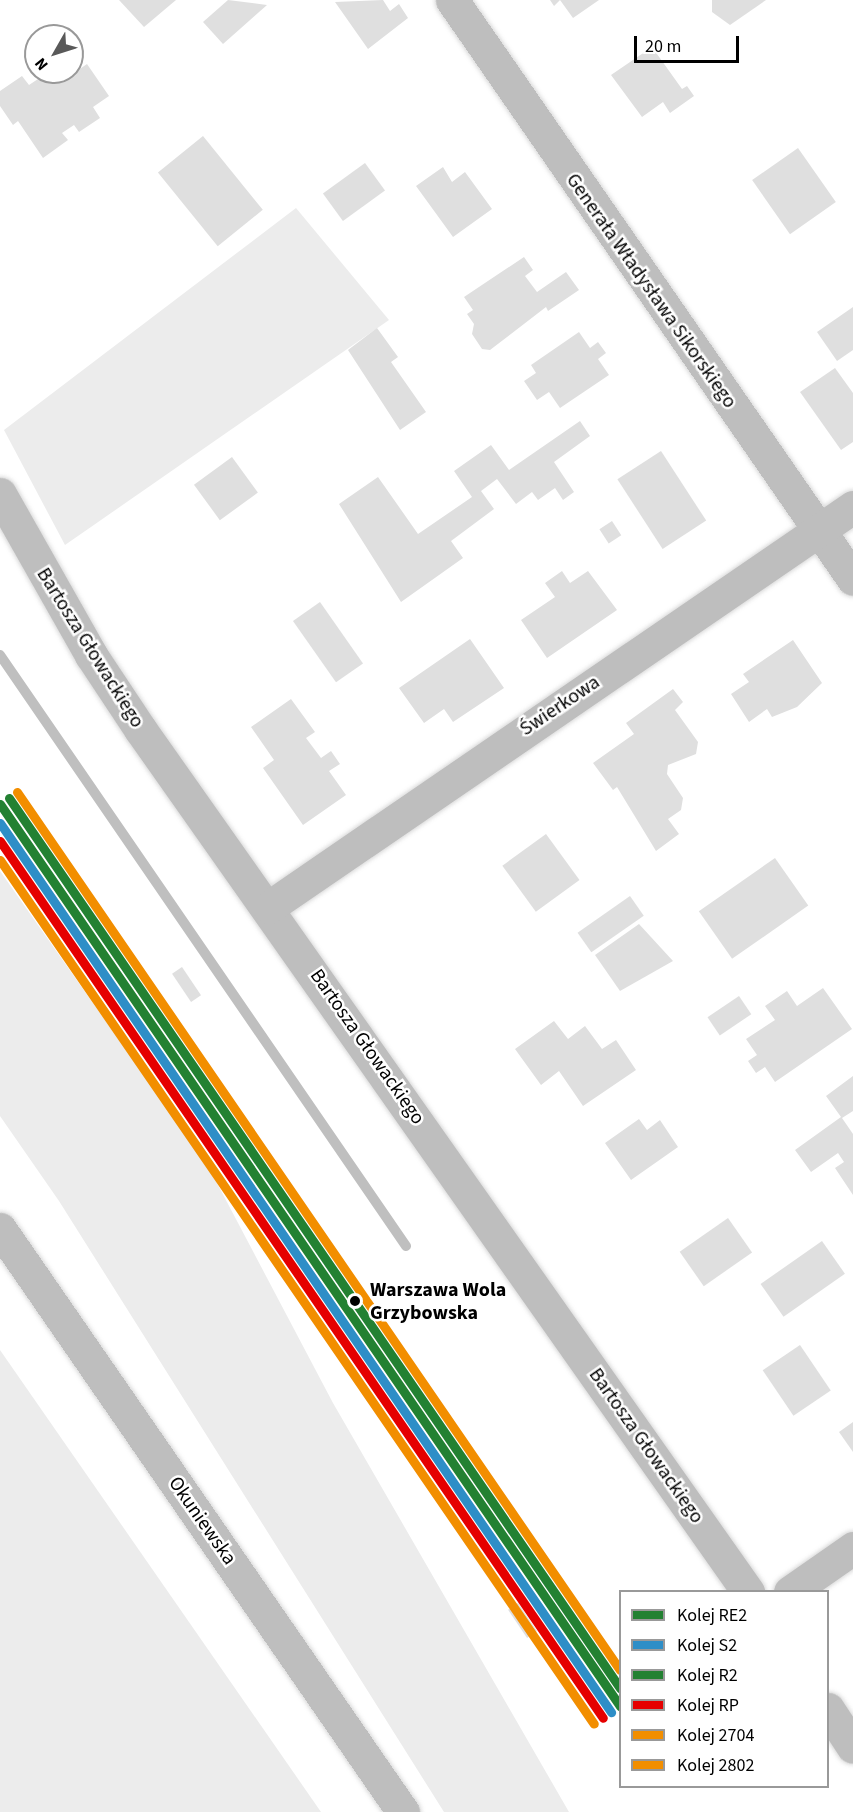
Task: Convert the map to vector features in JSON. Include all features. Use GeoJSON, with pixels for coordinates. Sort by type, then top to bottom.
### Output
{"type":"FeatureCollection","features":[{"type":"Feature","properties":{"kind":"street","name":"Generała Władysława Sikorskiego"},"geometry":{"type":"LineString","coordinates":[[452,0],[853,579]]}},
{"type":"Feature","properties":{"kind":"street","name":"Bartosza Głowackiego"},"geometry":{"type":"LineString","coordinates":[[0,494],[91,655],[747,1590]]}},
{"type":"Feature","properties":{"kind":"street","name":"Świerkowa"},"geometry":{"type":"LineString","coordinates":[[269,907],[853,507]]}},
{"type":"Feature","properties":{"kind":"street","name":"Okuniewska"},"geometry":{"type":"LineString","coordinates":[[0,1229],[403,1812]]}},
{"type":"Feature","properties":{"kind":"street"},"geometry":{"type":"LineString","coordinates":[[793,1590],[853,1548]]}},
{"type":"Feature","properties":{"kind":"street"},"geometry":{"type":"LineString","coordinates":[[829,1711],[853,1747]]}},
{"type":"Feature","properties":{"kind":"shaded area"},"geometry":{"type":"Polygon","coordinates":[[[296,208],[389,320],[65,545],[4,430],[296,208]]]}},
{"type":"Feature","properties":{"kind":"shaded area"},"geometry":{"type":"Polygon","coordinates":[[[0,871],[209,1168],[333,1403],[569,1812],[444,1812],[59,1201],[0,1116],[0,871]]]}},
{"type":"Feature","properties":{"kind":"shaded area"},"geometry":{"type":"Polygon","coordinates":[[[0,1350],[321,1812],[0,1812],[0,1350]]]}},
{"type":"Feature","properties":{"kind":"building"},"geometry":{"type":"Polygon","coordinates":[[[119,0],[176,0],[144,27],[119,0]]]}},
{"type":"Feature","properties":{"kind":"building"},"geometry":{"type":"Polygon","coordinates":[[[228,0],[267,5],[223,44],[203,22],[228,0]]]}},
{"type":"Feature","properties":{"kind":"building"},"geometry":{"type":"Polygon","coordinates":[[[383,0],[390,11],[399,4],[408,18],[368,49],[335,2],[383,0]]]}},
{"type":"Feature","properties":{"kind":"building"},"geometry":{"type":"Polygon","coordinates":[[[550,0],[560,0],[554,6],[550,0]]]}},
{"type":"Feature","properties":{"kind":"building"},"geometry":{"type":"Polygon","coordinates":[[[560,0],[599,0],[573,18],[560,0]]]}},
{"type":"Feature","properties":{"kind":"building"},"geometry":{"type":"Polygon","coordinates":[[[712,0],[766,0],[730,25],[712,12],[712,0]]]}},
{"type":"Feature","properties":{"kind":"building"},"geometry":{"type":"Polygon","coordinates":[[[652,47],[682,89],[687,86],[694,96],[670,113],[663,102],[642,117],[611,75],[652,47]]]}},
{"type":"Feature","properties":{"kind":"building"},"geometry":{"type":"Polygon","coordinates":[[[87,64],[109,96],[93,107],[100,118],[79,132],[74,125],[62,133],[68,140],[43,158],[18,121],[13,125],[0,106],[0,91],[22,76],[24,84],[29,85],[84,84],[84,66],[87,64]]]}},
{"type":"Feature","properties":{"kind":"building"},"geometry":{"type":"Polygon","coordinates":[[[203,136],[263,210],[218,246],[158,173],[203,136]]]}},
{"type":"Feature","properties":{"kind":"building"},"geometry":{"type":"Polygon","coordinates":[[[798,148],[836,202],[790,234],[752,180],[798,148]]]}},
{"type":"Feature","properties":{"kind":"building"},"geometry":{"type":"Polygon","coordinates":[[[365,163],[385,191],[343,221],[323,194],[365,163]]]}},
{"type":"Feature","properties":{"kind":"building"},"geometry":{"type":"Polygon","coordinates":[[[443,167],[452,182],[465,172],[492,209],[453,237],[416,186],[443,167]]]}},
{"type":"Feature","properties":{"kind":"building"},"geometry":{"type":"Polygon","coordinates":[[[524,257],[533,270],[525,276],[537,292],[566,272],[579,290],[548,311],[546,307],[490,350],[482,349],[472,334],[474,324],[467,314],[473,310],[464,297],[524,257]]]}},
{"type":"Feature","properties":{"kind":"building"},"geometry":{"type":"Polygon","coordinates":[[[853,307],[853,350],[837,361],[817,332],[853,307]]]}},
{"type":"Feature","properties":{"kind":"building"},"geometry":{"type":"Polygon","coordinates":[[[377,328],[398,357],[391,362],[426,412],[400,430],[348,350],[377,328]]]}},
{"type":"Feature","properties":{"kind":"building"},"geometry":{"type":"Polygon","coordinates":[[[579,332],[590,348],[598,342],[606,353],[598,359],[609,375],[560,408],[549,392],[537,400],[524,381],[536,373],[531,365],[579,332]]]}},
{"type":"Feature","properties":{"kind":"building"},"geometry":{"type":"Polygon","coordinates":[[[835,368],[853,393],[853,442],[841,450],[800,392],[835,368]]]}},
{"type":"Feature","properties":{"kind":"building"},"geometry":{"type":"Polygon","coordinates":[[[580,421],[590,436],[554,462],[574,492],[563,500],[555,488],[538,500],[532,492],[516,504],[497,479],[481,491],[494,509],[451,541],[463,558],[401,602],[339,504],[378,477],[418,534],[472,497],[454,471],[491,445],[509,470],[580,421]]]}},
{"type":"Feature","properties":{"kind":"building"},"geometry":{"type":"Polygon","coordinates":[[[661,451],[706,521],[663,549],[617,479],[661,451]]]}},
{"type":"Feature","properties":{"kind":"building"},"geometry":{"type":"Polygon","coordinates":[[[232,457],[258,493],[220,520],[194,485],[232,457]]]}},
{"type":"Feature","properties":{"kind":"building"},"geometry":{"type":"Polygon","coordinates":[[[612,521],[621,535],[609,543],[599,529],[612,521]]]}},
{"type":"Feature","properties":{"kind":"building"},"geometry":{"type":"Polygon","coordinates":[[[562,571],[570,583],[588,571],[617,610],[547,658],[521,620],[555,597],[545,583],[562,571]]]}},
{"type":"Feature","properties":{"kind":"building"},"geometry":{"type":"Polygon","coordinates":[[[320,602],[363,663],[336,682],[293,621],[320,602]]]}},
{"type":"Feature","properties":{"kind":"building"},"geometry":{"type":"Polygon","coordinates":[[[470,639],[504,688],[453,722],[444,709],[424,723],[399,688],[470,639]]]}},
{"type":"Feature","properties":{"kind":"building"},"geometry":{"type":"Polygon","coordinates":[[[793,640],[822,683],[797,707],[772,717],[767,709],[749,722],[731,694],[749,682],[743,674],[793,640]]]}},
{"type":"Feature","properties":{"kind":"building"},"geometry":{"type":"Polygon","coordinates":[[[673,689],[683,702],[675,710],[698,742],[696,754],[668,765],[667,774],[683,798],[681,810],[668,819],[679,834],[656,851],[617,787],[613,790],[593,763],[634,734],[626,723],[673,689]]]}},
{"type":"Feature","properties":{"kind":"building"},"geometry":{"type":"Polygon","coordinates":[[[291,699],[315,732],[306,738],[321,758],[331,751],[340,764],[329,771],[346,795],[303,825],[263,768],[274,760],[251,727],[291,699]]]}},
{"type":"Feature","properties":{"kind":"building"},"geometry":{"type":"Polygon","coordinates":[[[546,834],[580,880],[536,912],[502,866],[546,834]]]}},
{"type":"Feature","properties":{"kind":"building"},"geometry":{"type":"Polygon","coordinates":[[[775,858],[808,906],[732,959],[699,911],[775,858]]]}},
{"type":"Feature","properties":{"kind":"building"},"geometry":{"type":"Polygon","coordinates":[[[630,896],[644,916],[591,952],[578,933],[630,896]]]}},
{"type":"Feature","properties":{"kind":"building"},"geometry":{"type":"Polygon","coordinates":[[[639,924],[673,961],[620,991],[595,955],[639,924]]]}},
{"type":"Feature","properties":{"kind":"building"},"geometry":{"type":"Polygon","coordinates":[[[182,967],[201,995],[191,1002],[172,974],[182,967]]]}},
{"type":"Feature","properties":{"kind":"building"},"geometry":{"type":"Polygon","coordinates":[[[823,988],[852,1029],[775,1082],[765,1067],[756,1073],[748,1061],[757,1055],[746,1039],[775,1020],[765,1006],[787,991],[797,1006],[823,988]]]}},
{"type":"Feature","properties":{"kind":"building"},"geometry":{"type":"Polygon","coordinates":[[[739,996],[751,1014],[720,1035],[707,1017],[739,996]]]}},
{"type":"Feature","properties":{"kind":"building"},"geometry":{"type":"Polygon","coordinates":[[[554,1021],[568,1039],[585,1026],[602,1049],[616,1040],[636,1070],[583,1106],[559,1071],[541,1085],[515,1049],[554,1021]]]}},
{"type":"Feature","properties":{"kind":"building"},"geometry":{"type":"Polygon","coordinates":[[[853,1076],[853,1111],[842,1118],[853,1134],[853,1195],[835,1168],[844,1162],[838,1153],[811,1172],[795,1150],[841,1117],[826,1096],[853,1076]]]}},
{"type":"Feature","properties":{"kind":"building"},"geometry":{"type":"Polygon","coordinates":[[[639,1119],[647,1130],[660,1120],[678,1147],[631,1180],[605,1143],[639,1119]]]}},
{"type":"Feature","properties":{"kind":"building"},"geometry":{"type":"Polygon","coordinates":[[[728,1218],[752,1252],[704,1286],[680,1252],[728,1218]]]}},
{"type":"Feature","properties":{"kind":"building"},"geometry":{"type":"Polygon","coordinates":[[[822,1241],[845,1274],[784,1317],[761,1284],[822,1241]]]}},
{"type":"Feature","properties":{"kind":"building"},"geometry":{"type":"Polygon","coordinates":[[[800,1345],[831,1391],[793,1416],[763,1370],[800,1345]]]}},
{"type":"Feature","properties":{"kind":"building"},"geometry":{"type":"Polygon","coordinates":[[[853,1422],[853,1452],[839,1432],[853,1422]]]}},
{"type":"Feature","properties":{"kind":"building"},"geometry":{"type":"Polygon","coordinates":[[[518,1603],[537,1631],[527,1638],[508,1610],[518,1603]]]}},
{"type":"Feature","properties":{"kind":"waterway"},"geometry":{"type":"LineString","coordinates":[[0,655],[406,1246]]}},
{"type":"Feature","properties":{"kind":"rail line","name":"2704"},"geometry":{"type":"LineString","coordinates":[[17,792],[619,1669]]}},
{"type":"Feature","properties":{"kind":"rail line","name":"R2"},"geometry":{"type":"LineString","coordinates":[[9,798],[619,1687]]}},
{"type":"Feature","properties":{"kind":"rail line","name":"RE2"},"geometry":{"type":"LineString","coordinates":[[0,804],[619,1705]]}},
{"type":"Feature","properties":{"kind":"rail line","name":"S2"},"geometry":{"type":"LineString","coordinates":[[0,823],[611,1712]]}},
{"type":"Feature","properties":{"kind":"rail line","name":"RP"},"geometry":{"type":"LineString","coordinates":[[0,841],[603,1718]]}},
{"type":"Feature","properties":{"kind":"rail line","name":"2802"},"geometry":{"type":"LineString","coordinates":[[0,860],[594,1724]]}},
{"type":"Feature","properties":{"kind":"place","name":"Warszawa Wola Grzybowska"},"geometry":{"type":"Point","coordinates":[355,1301]}}]}
